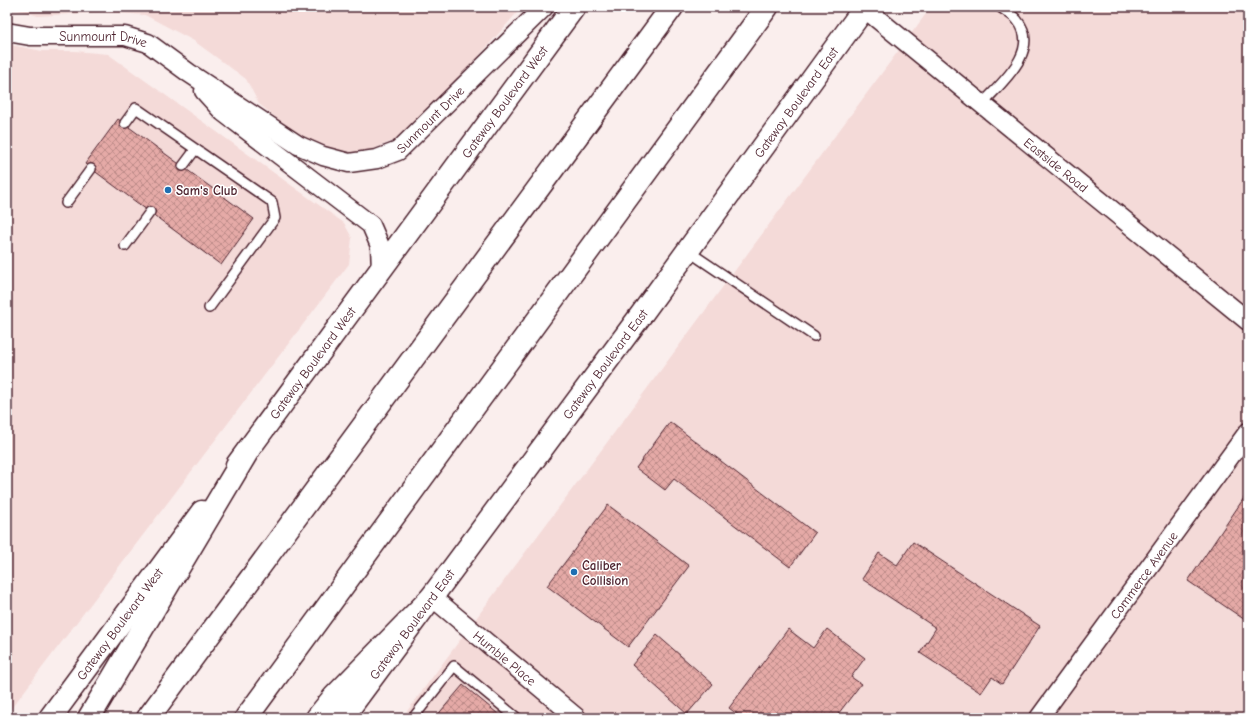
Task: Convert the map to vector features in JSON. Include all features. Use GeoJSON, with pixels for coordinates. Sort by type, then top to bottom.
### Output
{"type":"FeatureCollection","features":[{"type":"Feature","properties":{"kind":"main road","name":"Gateway Boulevard West"},"geometry":{"type":"LineString","coordinates":[[50,718],[574,7]]}},
{"type":"Feature","properties":{"kind":"main road"},"geometry":{"type":"LineString","coordinates":[[148,718],[672,7]]}},
{"type":"Feature","properties":{"kind":"main road"},"geometry":{"type":"LineString","coordinates":[[246,718],[767,7]]}},
{"type":"Feature","properties":{"kind":"main road","name":"Gateway Boulevard East"},"geometry":{"type":"LineString","coordinates":[[342,718],[688,251],[864,7]]}},
{"type":"Feature","properties":{"kind":"main road"},"geometry":{"type":"LineString","coordinates":[[89,718],[249,449]]}},
{"type":"Feature","properties":{"kind":"main road"},"geometry":{"type":"LineString","coordinates":[[317,718],[334,697],[432,597]]}},
{"type":"Feature","properties":{"kind":"street","name":"Sunmount Drive"},"geometry":{"type":"LineString","coordinates":[[7,32],[30,36],[125,36],[148,43],[189,73],[298,145],[323,156],[349,163],[377,160],[398,150],[544,7]]}},
{"type":"Feature","properties":{"kind":"street","name":"Eastside Road"},"geometry":{"type":"LineString","coordinates":[[864,7],[1248,321]]}},
{"type":"Feature","properties":{"kind":"street","name":"Sunmount Drive"},"geometry":{"type":"LineString","coordinates":[[189,73],[223,112],[371,225],[380,246],[381,270]]}},
{"type":"Feature","properties":{"kind":"street","name":"Commerce Avenue"},"geometry":{"type":"LineString","coordinates":[[1039,718],[1248,432]]}},
{"type":"Feature","properties":{"kind":"street","name":"Humble Place"},"geometry":{"type":"LineString","coordinates":[[432,597],[577,718]]}},
{"type":"Feature","properties":{"kind":"lane"},"geometry":{"type":"LineString","coordinates":[[982,104],[1014,69],[1024,51],[1025,34],[1017,19],[1000,7]]}},
{"type":"Feature","properties":{"kind":"lane"},"geometry":{"type":"LineString","coordinates":[[125,123],[136,108],[272,202],[275,218],[209,308]]}},
{"type":"Feature","properties":{"kind":"lane"},"geometry":{"type":"LineString","coordinates":[[183,166],[195,150]]}},
{"type":"Feature","properties":{"kind":"lane"},"geometry":{"type":"LineString","coordinates":[[66,203],[91,169]]}},
{"type":"Feature","properties":{"kind":"lane"},"geometry":{"type":"LineString","coordinates":[[125,246],[150,212]]}},
{"type":"Feature","properties":{"kind":"lane"},"geometry":{"type":"LineString","coordinates":[[688,251],[814,336]]}},
{"type":"Feature","properties":{"kind":"lane"},"geometry":{"type":"LineString","coordinates":[[413,718],[454,666],[517,718]]}},
{"type":"Feature","properties":{"kind":"shaded area"},"geometry":{"type":"Polygon","coordinates":[[[9,7],[522,7],[433,108],[400,138],[366,152],[340,153],[308,143],[259,104],[246,79],[194,41],[145,15],[104,12],[38,16],[9,7]]]}},
{"type":"Feature","properties":{"kind":"shaded area"},"geometry":{"type":"Polygon","coordinates":[[[931,7],[1248,7],[1248,718],[402,718],[931,7]]]}},
{"type":"Feature","properties":{"kind":"shaded area"},"geometry":{"type":"Polygon","coordinates":[[[7,44],[42,51],[75,51],[108,54],[344,223],[352,238],[349,264],[7,714],[7,44]]]}},
{"type":"Feature","properties":{"kind":"building","name":"Sam's Club"},"geometry":{"type":"Polygon","coordinates":[[[118,119],[254,219],[221,265],[85,164],[118,119]]]}},
{"type":"Feature","properties":{"kind":"building"},"geometry":{"type":"Polygon","coordinates":[[[670,422],[815,533],[790,567],[674,479],[665,490],[636,468],[670,422]]]}},
{"type":"Feature","properties":{"kind":"building"},"geometry":{"type":"Polygon","coordinates":[[[1248,492],[1248,622],[1188,581],[1248,492]]]}},
{"type":"Feature","properties":{"kind":"building"},"geometry":{"type":"Polygon","coordinates":[[[608,505],[689,566],[628,647],[547,586],[608,505]]]}},
{"type":"Feature","properties":{"kind":"building"},"geometry":{"type":"Polygon","coordinates":[[[913,542],[1040,626],[1002,684],[992,677],[981,693],[920,653],[936,628],[862,579],[879,553],[897,565],[913,542]]]}},
{"type":"Feature","properties":{"kind":"building"},"geometry":{"type":"Polygon","coordinates":[[[788,629],[813,648],[827,629],[865,658],[851,677],[861,684],[835,718],[742,718],[729,708],[788,629]]]}},
{"type":"Feature","properties":{"kind":"building"},"geometry":{"type":"Polygon","coordinates":[[[657,635],[713,684],[687,714],[632,665],[657,635]]]}},
{"type":"Feature","properties":{"kind":"building"},"geometry":{"type":"Polygon","coordinates":[[[463,685],[503,718],[435,718],[463,685]]]}},
{"type":"Feature","properties":{"kind":"place","name":"Sam's Club"},"geometry":{"type":"Point","coordinates":[168,190]}},
{"type":"Feature","properties":{"kind":"place","name":"Caliber Collision"},"geometry":{"type":"Point","coordinates":[574,572]}}]}
